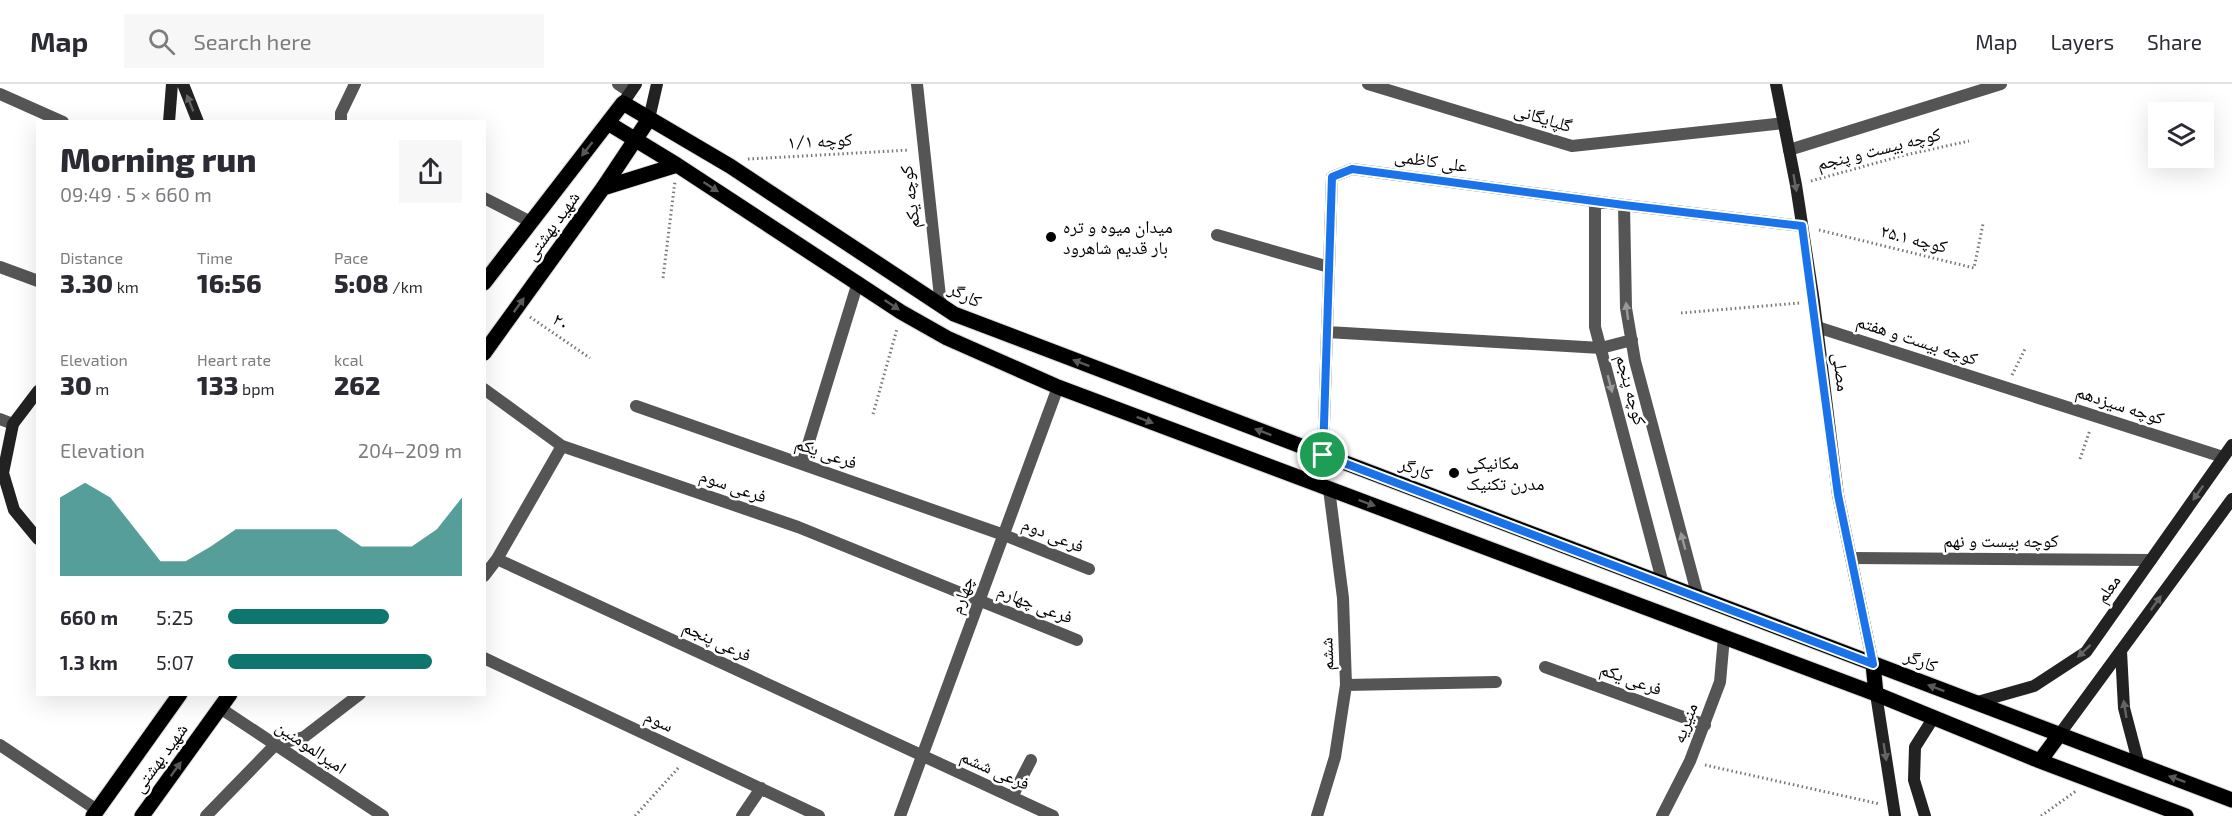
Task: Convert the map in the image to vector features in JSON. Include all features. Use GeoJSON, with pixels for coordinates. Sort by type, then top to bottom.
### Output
{"type":"FeatureCollection","features":[{"type":"Feature","properties":{"kind":"main road","name":"کارگر"},"geometry":{"type":"LineString","coordinates":[[630,93],[649,119],[720,160],[954,315],[2232,800]]}},
{"type":"Feature","properties":{"kind":"main road","name":"شهید بهشتی"},"geometry":{"type":"LineString","coordinates":[[486,280],[630,93]]}},
{"type":"Feature","properties":{"kind":"main road","name":"شهید بهشتی"},"geometry":{"type":"LineString","coordinates":[[486,350],[603,188],[649,119]]}},
{"type":"Feature","properties":{"kind":"main road"},"geometry":{"type":"LineString","coordinates":[[608,123],[677,165],[902,312],[947,338],[1058,387],[1876,694],[2040,761],[2186,816]]}},
{"type":"Feature","properties":{"kind":"main road"},"geometry":{"type":"LineString","coordinates":[[603,188],[677,165]]}},
{"type":"Feature","properties":{"kind":"main road"},"geometry":{"type":"LineString","coordinates":[[1873,664],[1876,694]]}},
{"type":"Feature","properties":{"kind":"main road","name":"شهید بهشتی"},"geometry":{"type":"LineString","coordinates":[[95,813],[179,696]]}},
{"type":"Feature","properties":{"kind":"main road","name":"شهید بهشتی"},"geometry":{"type":"LineString","coordinates":[[142,816],[229,696]]}},
{"type":"Feature","properties":{"kind":"main road"},"geometry":{"type":"LineString","coordinates":[[2040,761],[2059,735]]}},
{"type":"Feature","properties":{"kind":"street"},"geometry":{"type":"LineString","coordinates":[[169,120],[172,84]]}},
{"type":"Feature","properties":{"kind":"street"},"geometry":{"type":"LineString","coordinates":[[183,84],[197,120]]}},
{"type":"Feature","properties":{"kind":"street"},"geometry":{"type":"LineString","coordinates":[[341,120],[341,112],[355,84]]}},
{"type":"Feature","properties":{"kind":"street"},"geometry":{"type":"LineString","coordinates":[[618,84],[630,93]]}},
{"type":"Feature","properties":{"kind":"street"},"geometry":{"type":"LineString","coordinates":[[649,119],[657,84]]}},
{"type":"Feature","properties":{"kind":"street","name":"کوچه یکم"},"geometry":{"type":"LineString","coordinates":[[917,84],[922,149],[941,306]]}},
{"type":"Feature","properties":{"kind":"street","name":"گلپایگانی"},"geometry":{"type":"LineString","coordinates":[[1368,84],[1572,146],[1784,123]]}},
{"type":"Feature","properties":{"kind":"street","name":"مصلی"},"geometry":{"type":"LineString","coordinates":[[1776,84],[1796,185],[1814,302],[1838,495],[1873,664]]}},
{"type":"Feature","properties":{"kind":"street"},"geometry":{"type":"LineString","coordinates":[[1789,150],[2001,84]]}},
{"type":"Feature","properties":{"kind":"street"},"geometry":{"type":"LineString","coordinates":[[0,94],[58,120]]}},
{"type":"Feature","properties":{"kind":"street","name":"علی کاظمی"},"geometry":{"type":"LineString","coordinates":[[1323,455],[1332,177],[1352,169],[1802,226]]}},
{"type":"Feature","properties":{"kind":"street"},"geometry":{"type":"LineString","coordinates":[[486,199],[531,222]]}},
{"type":"Feature","properties":{"kind":"street","name":"کوچه پنجم"},"geometry":{"type":"LineString","coordinates":[[1594,201],[1595,327],[1663,584]]}},
{"type":"Feature","properties":{"kind":"street"},"geometry":{"type":"LineString","coordinates":[[1624,205],[1626,308],[1638,373],[1698,597]]}},
{"type":"Feature","properties":{"kind":"street"},"geometry":{"type":"LineString","coordinates":[[1216,235],[1329,267]]}},
{"type":"Feature","properties":{"kind":"street"},"geometry":{"type":"LineString","coordinates":[[0,267],[36,280]]}},
{"type":"Feature","properties":{"kind":"street"},"geometry":{"type":"LineString","coordinates":[[802,464],[858,282]]}},
{"type":"Feature","properties":{"kind":"street","name":"کوچه بیست و هفتم"},"geometry":{"type":"LineString","coordinates":[[1817,327],[2006,387]]}},
{"type":"Feature","properties":{"kind":"street"},"geometry":{"type":"LineString","coordinates":[[1327,332],[1601,348],[1632,340]]}},
{"type":"Feature","properties":{"kind":"street","name":"چهارم"},"geometry":{"type":"LineString","coordinates":[[900,816],[1058,387]]}},
{"type":"Feature","properties":{"kind":"street","name":"کوچه سیزدهم"},"geometry":{"type":"LineString","coordinates":[[2006,387],[2223,457]]}},
{"type":"Feature","properties":{"kind":"street","name":"فرعی سوم"},"geometry":{"type":"LineString","coordinates":[[486,390],[562,446],[798,528],[979,601]]}},
{"type":"Feature","properties":{"kind":"street"},"geometry":{"type":"LineString","coordinates":[[36,394],[13,424],[2,474],[14,510],[36,537]]}},
{"type":"Feature","properties":{"kind":"street","name":"فرعی یکم"},"geometry":{"type":"LineString","coordinates":[[636,406],[1004,535]]}},
{"type":"Feature","properties":{"kind":"street"},"geometry":{"type":"LineString","coordinates":[[0,418],[13,424]]}},
{"type":"Feature","properties":{"kind":"street","name":"معلم"},"geometry":{"type":"LineString","coordinates":[[1974,702],[2034,686],[2086,652],[2232,445]]}},
{"type":"Feature","properties":{"kind":"street"},"geometry":{"type":"LineString","coordinates":[[486,573],[497,559],[562,446]]}},
{"type":"Feature","properties":{"kind":"street","name":"ششم"},"geometry":{"type":"LineString","coordinates":[[1317,816],[1335,757],[1346,686],[1343,598],[1329,489]]}},
{"type":"Feature","properties":{"kind":"street"},"geometry":{"type":"LineString","coordinates":[[2059,735],[2232,499]]}},
{"type":"Feature","properties":{"kind":"street","name":"فرعی دوم"},"geometry":{"type":"LineString","coordinates":[[1004,535],[1089,569]]}},
{"type":"Feature","properties":{"kind":"street","name":"کوچه بیست و نهم"},"geometry":{"type":"LineString","coordinates":[[1851,558],[2151,560]]}},
{"type":"Feature","properties":{"kind":"street","name":"فرعی پنجم"},"geometry":{"type":"LineString","coordinates":[[497,559],[922,756]]}},
{"type":"Feature","properties":{"kind":"street","name":"فرعی چهارم"},"geometry":{"type":"LineString","coordinates":[[979,601],[1077,640]]}},
{"type":"Feature","properties":{"kind":"street","name":"منیریه"},"geometry":{"type":"LineString","coordinates":[[1662,816],[1690,761],[1720,682],[1724,637]]}},
{"type":"Feature","properties":{"kind":"street"},"geometry":{"type":"LineString","coordinates":[[2121,651],[2124,708],[2139,765]]}},
{"type":"Feature","properties":{"kind":"street","name":"سوم"},"geometry":{"type":"LineString","coordinates":[[486,659],[819,816]]}},
{"type":"Feature","properties":{"kind":"street","name":"فرعی یکم"},"geometry":{"type":"LineString","coordinates":[[1545,667],[1705,725]]}},
{"type":"Feature","properties":{"kind":"street"},"geometry":{"type":"LineString","coordinates":[[1346,686],[1496,682]]}},
{"type":"Feature","properties":{"kind":"street"},"geometry":{"type":"LineString","coordinates":[[1876,694],[1894,812]]}},
{"type":"Feature","properties":{"kind":"street"},"geometry":{"type":"LineString","coordinates":[[206,816],[275,745],[304,737],[357,696]]}},
{"type":"Feature","properties":{"kind":"street","name":"امیرالمومنین"},"geometry":{"type":"LineString","coordinates":[[220,708],[383,816]]}},
{"type":"Feature","properties":{"kind":"street"},"geometry":{"type":"LineString","coordinates":[[1925,816],[1914,780],[1915,747],[1934,717]]}},
{"type":"Feature","properties":{"kind":"street"},"geometry":{"type":"LineString","coordinates":[[0,745],[95,813]]}},
{"type":"Feature","properties":{"kind":"street","name":"فرعی ششم"},"geometry":{"type":"LineString","coordinates":[[922,756],[1053,816]]}},
{"type":"Feature","properties":{"kind":"street"},"geometry":{"type":"LineString","coordinates":[[1012,797],[1031,760]]}},
{"type":"Feature","properties":{"kind":"street"},"geometry":{"type":"LineString","coordinates":[[742,816],[761,788]]}},
{"type":"Feature","properties":{"kind":"path","name":"کوچه بیست و پنجم"},"geometry":{"type":"LineString","coordinates":[[1796,185],[1901,156],[1969,141]]}},
{"type":"Feature","properties":{"kind":"path","name":"کوچه ۱/۱"},"geometry":{"type":"LineString","coordinates":[[720,160],[922,149]]}},
{"type":"Feature","properties":{"kind":"path"},"geometry":{"type":"LineString","coordinates":[[663,278],[677,165]]}},
{"type":"Feature","properties":{"kind":"path","name":"کوچه ۲۵.۱"},"geometry":{"type":"LineString","coordinates":[[1802,226],[1974,268],[1983,224]]}},
{"type":"Feature","properties":{"kind":"path"},"geometry":{"type":"LineString","coordinates":[[1681,313],[1814,302]]}},
{"type":"Feature","properties":{"kind":"path","name":"۲۰"},"geometry":{"type":"LineString","coordinates":[[517,308],[590,358]]}},
{"type":"Feature","properties":{"kind":"path"},"geometry":{"type":"LineString","coordinates":[[873,414],[902,312]]}},
{"type":"Feature","properties":{"kind":"path"},"geometry":{"type":"LineString","coordinates":[[2006,387],[2025,350]]}},
{"type":"Feature","properties":{"kind":"path"},"geometry":{"type":"LineString","coordinates":[[2080,459],[2094,416]]}},
{"type":"Feature","properties":{"kind":"path"},"geometry":{"type":"LineString","coordinates":[[635,816],[690,755]]}},
{"type":"Feature","properties":{"kind":"path"},"geometry":{"type":"LineString","coordinates":[[1690,761],[1894,812]]}},
{"type":"Feature","properties":{"kind":"path"},"geometry":{"type":"LineString","coordinates":[[2041,816],[2092,781]]}},
{"type":"Feature","properties":{"kind":"place","name":"میدان میوه و تره بار قدیم شاهرود"},"geometry":{"type":"Point","coordinates":[1051,237]}},
{"type":"Feature","properties":{"kind":"place","name":"مکانیکی مدرن تکنیک"},"geometry":{"type":"Point","coordinates":[1454,473]}},
{"type":"Feature","properties":{"kind":"route"},"geometry":{"type":"LineString","coordinates":[[1352,169],[1802,226],[1814,302],[1838,495],[1873,664],[1663,584],[1323,455],[1332,177],[1352,169]]}}]}
